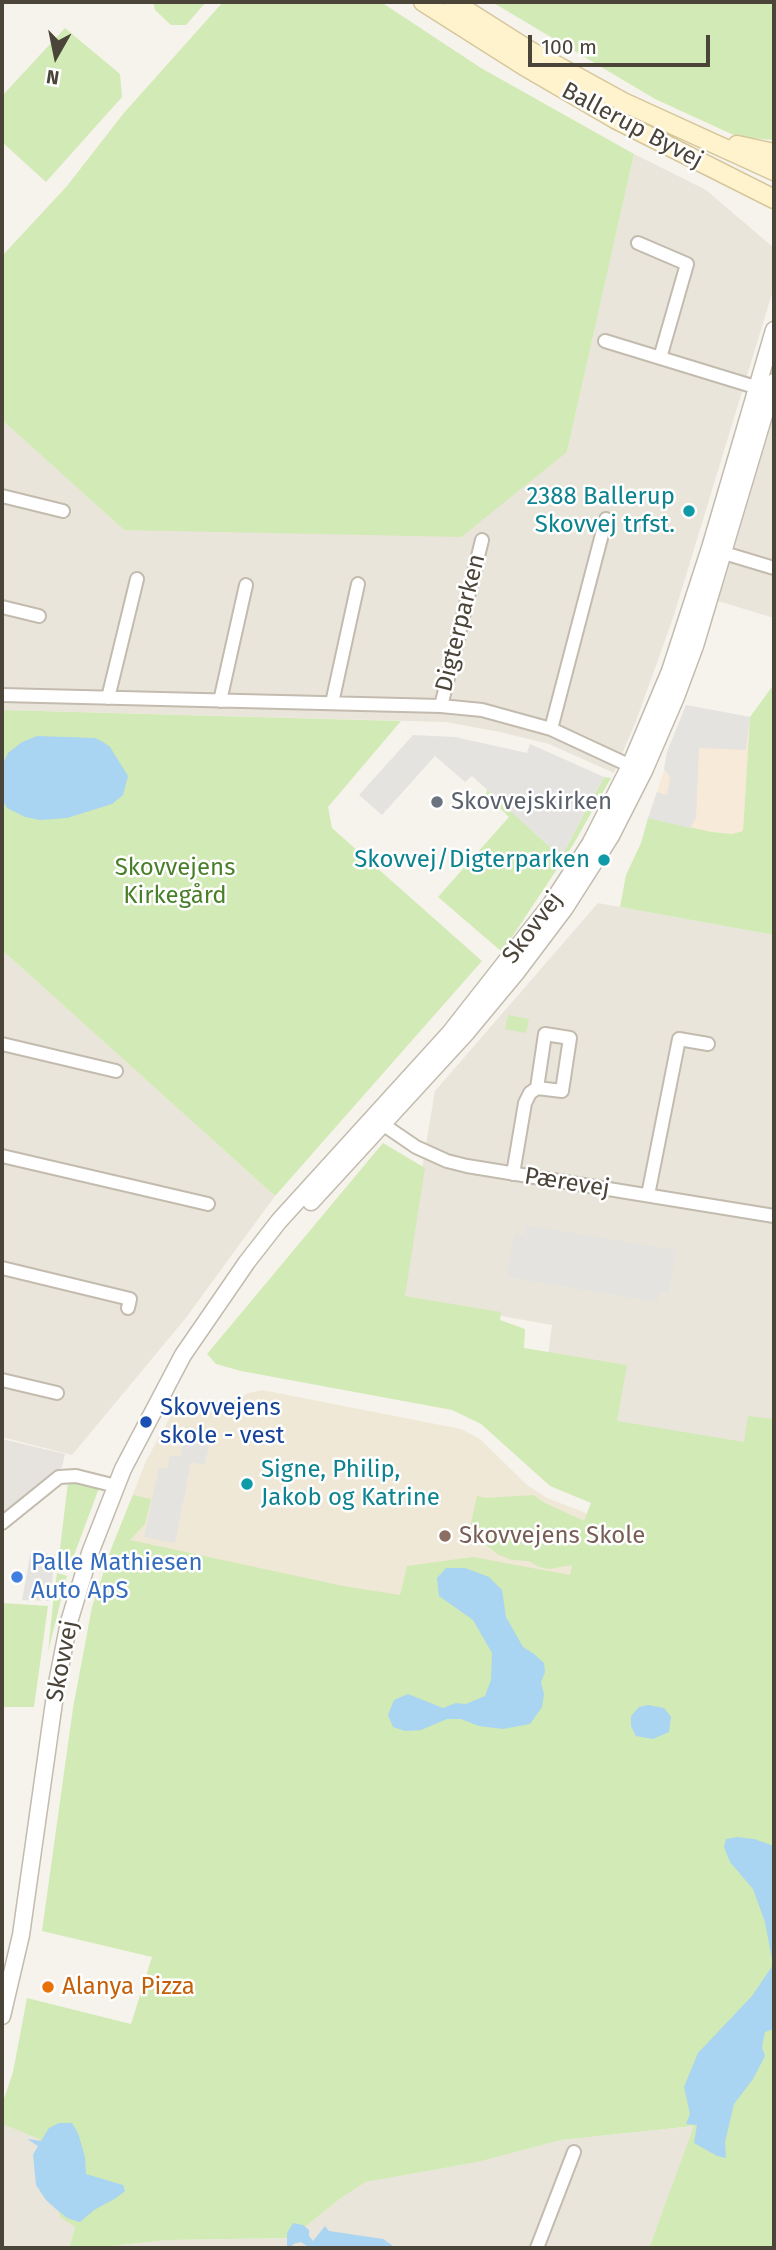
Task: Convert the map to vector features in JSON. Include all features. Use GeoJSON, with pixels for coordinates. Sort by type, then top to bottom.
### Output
{"type":"FeatureCollection","features":[{"type":"Feature","properties":{"kind":"main road","name":"Ballerup Byvej"},"geometry":{"type":"LineString","coordinates":[[423,2],[615,119],[774,199]]}},
{"type":"Feature","properties":{"kind":"main road","name":"Ballerup Byvej"},"geometry":{"type":"LineString","coordinates":[[453,2],[577,77],[686,132],[774,171]]}},
{"type":"Feature","properties":{"kind":"main road"},"geometry":{"type":"LineString","coordinates":[[686,132],[774,153]]}},
{"type":"Feature","properties":{"kind":"street"},"geometry":{"type":"LineString","coordinates":[[638,243],[687,264],[660,358]]}},
{"type":"Feature","properties":{"kind":"street","name":"Skovvej"},"geometry":{"type":"LineString","coordinates":[[2,2016],[21,1935],[56,1688],[69,1622],[90,1553],[116,1486],[170,1378],[223,1296],[378,1121],[490,1005],[565,908],[611,836],[637,769],[686,672],[717,550],[768,387],[774,330]]}},
{"type":"Feature","properties":{"kind":"street"},"geometry":{"type":"LineString","coordinates":[[604,341],[768,387]]}},
{"type":"Feature","properties":{"kind":"street"},"geometry":{"type":"LineString","coordinates":[[2,496],[64,511]]}},
{"type":"Feature","properties":{"kind":"street"},"geometry":{"type":"LineString","coordinates":[[551,729],[606,519]]}},
{"type":"Feature","properties":{"kind":"street","name":"Digterparken"},"geometry":{"type":"LineString","coordinates":[[441,706],[482,540]]}},
{"type":"Feature","properties":{"kind":"street"},"geometry":{"type":"LineString","coordinates":[[717,550],[774,568]]}},
{"type":"Feature","properties":{"kind":"street"},"geometry":{"type":"LineString","coordinates":[[108,698],[137,579]]}},
{"type":"Feature","properties":{"kind":"street"},"geometry":{"type":"LineString","coordinates":[[332,703],[358,584]]}},
{"type":"Feature","properties":{"kind":"street"},"geometry":{"type":"LineString","coordinates":[[220,701],[246,585]]}},
{"type":"Feature","properties":{"kind":"street"},"geometry":{"type":"LineString","coordinates":[[2,607],[39,616]]}},
{"type":"Feature","properties":{"kind":"street","name":"Digterparken"},"geometry":{"type":"LineString","coordinates":[[2,695],[441,706],[482,710],[551,729],[637,769]]}},
{"type":"Feature","properties":{"kind":"street"},"geometry":{"type":"LineString","coordinates":[[513,1174],[525,1103],[530,1093],[537,1088],[562,1091],[570,1038],[545,1034],[537,1088]]}},
{"type":"Feature","properties":{"kind":"street"},"geometry":{"type":"LineString","coordinates":[[648,1195],[679,1039],[708,1044]]}},
{"type":"Feature","properties":{"kind":"street"},"geometry":{"type":"LineString","coordinates":[[2,1044],[116,1071]]}},
{"type":"Feature","properties":{"kind":"street","name":"Pærevej"},"geometry":{"type":"LineString","coordinates":[[378,1121],[416,1147],[447,1161],[774,1216]]}},
{"type":"Feature","properties":{"kind":"street"},"geometry":{"type":"LineString","coordinates":[[2,1156],[208,1204]]}},
{"type":"Feature","properties":{"kind":"street"},"geometry":{"type":"LineString","coordinates":[[2,1268],[130,1299],[128,1308]]}},
{"type":"Feature","properties":{"kind":"street"},"geometry":{"type":"LineString","coordinates":[[2,1380],[57,1393]]}},
{"type":"Feature","properties":{"kind":"street"},"geometry":{"type":"LineString","coordinates":[[2,1523],[59,1477],[76,1476],[116,1486]]}},
{"type":"Feature","properties":{"kind":"street"},"geometry":{"type":"LineString","coordinates":[[537,2248],[574,2152]]}},
{"type":"Feature","properties":{"kind":"shaded area"},"geometry":{"type":"Polygon","coordinates":[[[634,154],[706,190],[774,248],[774,287],[673,618],[614,773],[549,744],[446,722],[2,710],[2,420],[124,530],[567,452],[634,154]]]}},
{"type":"Feature","properties":{"kind":"shaded area"},"geometry":{"type":"Polygon","coordinates":[[[774,416],[774,618],[718,601],[774,416]]]}},
{"type":"Feature","properties":{"kind":"shaded area"},"geometry":{"type":"Polygon","coordinates":[[[686,705],[750,717],[743,831],[732,834],[712,832],[648,818],[686,705]]]}},
{"type":"Feature","properties":{"kind":"shaded area"},"geometry":{"type":"Polygon","coordinates":[[[686,705],[750,717],[746,750],[699,748],[696,818],[690,828],[648,818],[657,792],[667,795],[670,777],[664,769],[667,752],[686,705]]]}},
{"type":"Feature","properties":{"kind":"shaded area"},"geometry":{"type":"Polygon","coordinates":[[[413,735],[455,737],[527,753],[530,744],[604,777],[561,857],[472,776],[465,782],[435,756],[382,815],[359,795],[413,735]]]}},
{"type":"Feature","properties":{"kind":"shaded area"},"geometry":{"type":"Polygon","coordinates":[[[598,903],[774,935],[774,1467],[613,1426],[548,1355],[552,1325],[400,1298],[435,1091],[598,903]]]}},
{"type":"Feature","properties":{"kind":"shaded area"},"geometry":{"type":"Polygon","coordinates":[[[2,950],[275,1196],[185,1319],[72,1455],[2,1437],[2,950]]]}},
{"type":"Feature","properties":{"kind":"shaded area"},"geometry":{"type":"Polygon","coordinates":[[[526,1225],[676,1250],[669,1293],[659,1292],[657,1302],[507,1277],[514,1233],[524,1235],[526,1225]]]}},
{"type":"Feature","properties":{"kind":"shaded area","name":"Skovvejens Skole"},"geometry":{"type":"Polygon","coordinates":[[[262,1390],[461,1429],[480,1439],[527,1485],[547,1498],[591,1515],[774,1641],[98,1595],[110,1552],[146,1461],[175,1408],[198,1414],[213,1411],[249,1393],[262,1390]]]}},
{"type":"Feature","properties":{"kind":"shaded area"},"geometry":{"type":"Polygon","coordinates":[[[186,1426],[212,1431],[205,1465],[191,1462],[175,1543],[144,1537],[159,1467],[167,1469],[170,1455],[180,1457],[186,1426]]]}},
{"type":"Feature","properties":{"kind":"shaded area"},"geometry":{"type":"Polygon","coordinates":[[[2,1439],[65,1454],[62,1467],[2,1516],[2,1439]]]}},
{"type":"Feature","properties":{"kind":"shaded area"},"geometry":{"type":"Polygon","coordinates":[[[31,1551],[55,1555],[50,1601],[22,1600],[31,1551]]]}},
{"type":"Feature","properties":{"kind":"shaded area"},"geometry":{"type":"Polygon","coordinates":[[[2,2124],[39,2139],[60,2216],[75,2227],[69,2248],[2,2248],[2,2124]]]}},
{"type":"Feature","properties":{"kind":"shaded area"},"geometry":{"type":"Polygon","coordinates":[[[695,2126],[649,2248],[93,2248],[167,2240],[291,2238],[341,2198],[366,2182],[478,2162],[561,2140],[695,2126]]]}},
{"type":"Feature","properties":{"kind":"green space"},"geometry":{"type":"Polygon","coordinates":[[[153,2],[206,2],[186,25],[171,25],[155,10],[153,2]]]}},
{"type":"Feature","properties":{"kind":"green space"},"geometry":{"type":"Polygon","coordinates":[[[223,2],[381,2],[481,68],[634,154],[567,452],[461,537],[124,530],[2,420],[2,256],[67,186],[123,114],[223,2]]]}},
{"type":"Feature","properties":{"kind":"green space"},"geometry":{"type":"Polygon","coordinates":[[[492,2],[774,2],[774,140],[738,137],[655,99],[492,2]]]}},
{"type":"Feature","properties":{"kind":"green space"},"geometry":{"type":"Polygon","coordinates":[[[65,28],[120,74],[122,97],[46,182],[2,142],[2,96],[65,28]]]}},
{"type":"Feature","properties":{"kind":"green space"},"geometry":{"type":"Polygon","coordinates":[[[774,684],[774,935],[620,907],[626,875],[641,843],[648,818],[712,832],[732,834],[743,831],[750,717],[774,684]]]}},
{"type":"Feature","properties":{"kind":"green space","name":"Skovvejens Kirkegård"},"geometry":{"type":"Polygon","coordinates":[[[2,710],[401,721],[328,807],[332,828],[482,961],[275,1196],[2,950],[2,710]]]}},
{"type":"Feature","properties":{"kind":"green space"},"geometry":{"type":"Polygon","coordinates":[[[604,777],[611,778],[573,845],[502,952],[438,897],[509,817],[486,795],[487,789],[561,857],[604,777]]]}},
{"type":"Feature","properties":{"kind":"green space"},"geometry":{"type":"Polygon","coordinates":[[[508,1015],[529,1019],[526,1033],[505,1029],[508,1015]]]}},
{"type":"Feature","properties":{"kind":"green space"},"geometry":{"type":"Polygon","coordinates":[[[383,1143],[425,1168],[405,1296],[501,1312],[500,1320],[525,1329],[524,1348],[627,1365],[617,1421],[744,1442],[748,1416],[774,1419],[774,2248],[649,2248],[694,2126],[561,2140],[478,2162],[366,2182],[341,2198],[291,2238],[167,2240],[69,2248],[75,2227],[60,2217],[39,2139],[2,2124],[2,2105],[13,2072],[27,1998],[131,2024],[152,1957],[42,1931],[73,1708],[92,1607],[133,1495],[151,1499],[145,1524],[130,1540],[343,1586],[400,1595],[407,1566],[473,1557],[570,1575],[572,1565],[549,1569],[529,1561],[512,1560],[499,1555],[469,1532],[477,1496],[486,1498],[533,1495],[584,1521],[591,1503],[550,1486],[481,1424],[452,1410],[241,1371],[216,1364],[207,1354],[383,1143]]]}},
{"type":"Feature","properties":{"kind":"green space"},"geometry":{"type":"Polygon","coordinates":[[[68,1482],[99,1488],[70,1566],[58,1565],[68,1482]]]}},
{"type":"Feature","properties":{"kind":"green space"},"geometry":{"type":"Polygon","coordinates":[[[57,1573],[67,1576],[48,1652],[54,1594],[57,1573]]]}},
{"type":"Feature","properties":{"kind":"green space"},"geometry":{"type":"Polygon","coordinates":[[[2,1603],[48,1606],[34,1707],[2,1707],[2,1603]]]}},
{"type":"Feature","properties":{"kind":"water"},"geometry":{"type":"Polygon","coordinates":[[[37,736],[95,738],[103,742],[110,747],[128,776],[123,795],[112,804],[67,818],[40,820],[25,817],[7,808],[2,799],[2,766],[8,753],[22,742],[37,736]]]}},
{"type":"Feature","properties":{"kind":"water"},"geometry":{"type":"Polygon","coordinates":[[[446,1568],[465,1568],[489,1577],[502,1590],[506,1617],[523,1647],[544,1663],[545,1672],[541,1682],[544,1694],[542,1707],[530,1724],[503,1729],[479,1726],[461,1719],[447,1719],[421,1730],[405,1731],[393,1727],[388,1715],[394,1700],[408,1694],[443,1708],[456,1703],[466,1704],[485,1696],[491,1680],[492,1653],[473,1620],[439,1596],[437,1578],[446,1568]]]}},
{"type":"Feature","properties":{"kind":"water"},"geometry":{"type":"Polygon","coordinates":[[[648,1705],[664,1708],[671,1717],[669,1732],[653,1739],[636,1736],[631,1726],[631,1716],[639,1707],[648,1705]]]}},
{"type":"Feature","properties":{"kind":"water"},"geometry":{"type":"Polygon","coordinates":[[[737,1837],[774,1846],[774,2029],[765,2032],[762,2047],[765,2056],[753,2079],[734,2104],[725,2142],[726,2158],[694,2143],[697,2125],[686,2124],[690,2114],[684,2087],[698,2053],[752,1996],[773,1965],[765,1922],[753,1889],[730,1862],[724,1847],[726,1839],[737,1837]]]}},
{"type":"Feature","properties":{"kind":"water"},"geometry":{"type":"Polygon","coordinates":[[[59,2123],[72,2123],[78,2133],[85,2157],[86,2174],[123,2185],[125,2191],[80,2222],[67,2218],[56,2209],[36,2185],[33,2155],[38,2146],[27,2139],[41,2141],[49,2128],[59,2123]]]}},
{"type":"Feature","properties":{"kind":"water"},"geometry":{"type":"Polygon","coordinates":[[[293,2223],[303,2225],[309,2230],[313,2241],[325,2226],[329,2231],[383,2239],[396,2248],[310,2248],[301,2242],[293,2244],[292,2248],[283,2248],[287,2247],[287,2233],[293,2223]]]}},
{"type":"Feature","properties":{"kind":"place","name":"2388 Ballerup Skovvej trfst."},"geometry":{"type":"Point","coordinates":[689,511]}},
{"type":"Feature","properties":{"kind":"place","name":"Skovvejskirken"},"geometry":{"type":"Point","coordinates":[437,802]}},
{"type":"Feature","properties":{"kind":"place","name":"Skovvej/Digterparken"},"geometry":{"type":"Point","coordinates":[604,860]}},
{"type":"Feature","properties":{"kind":"place","name":"Skovvejens skole - vest"},"geometry":{"type":"Point","coordinates":[146,1422]}},
{"type":"Feature","properties":{"kind":"place","name":"Signe, Philip, Jakob og Katrine"},"geometry":{"type":"Point","coordinates":[247,1484]}},
{"type":"Feature","properties":{"kind":"place","name":"Skovvejens Skole"},"geometry":{"type":"Point","coordinates":[445,1536]}},
{"type":"Feature","properties":{"kind":"place","name":"Palle Mathiesen Auto ApS"},"geometry":{"type":"Point","coordinates":[17,1577]}},
{"type":"Feature","properties":{"kind":"place","name":"Alanya Pizza"},"geometry":{"type":"Point","coordinates":[48,1987]}}]}
